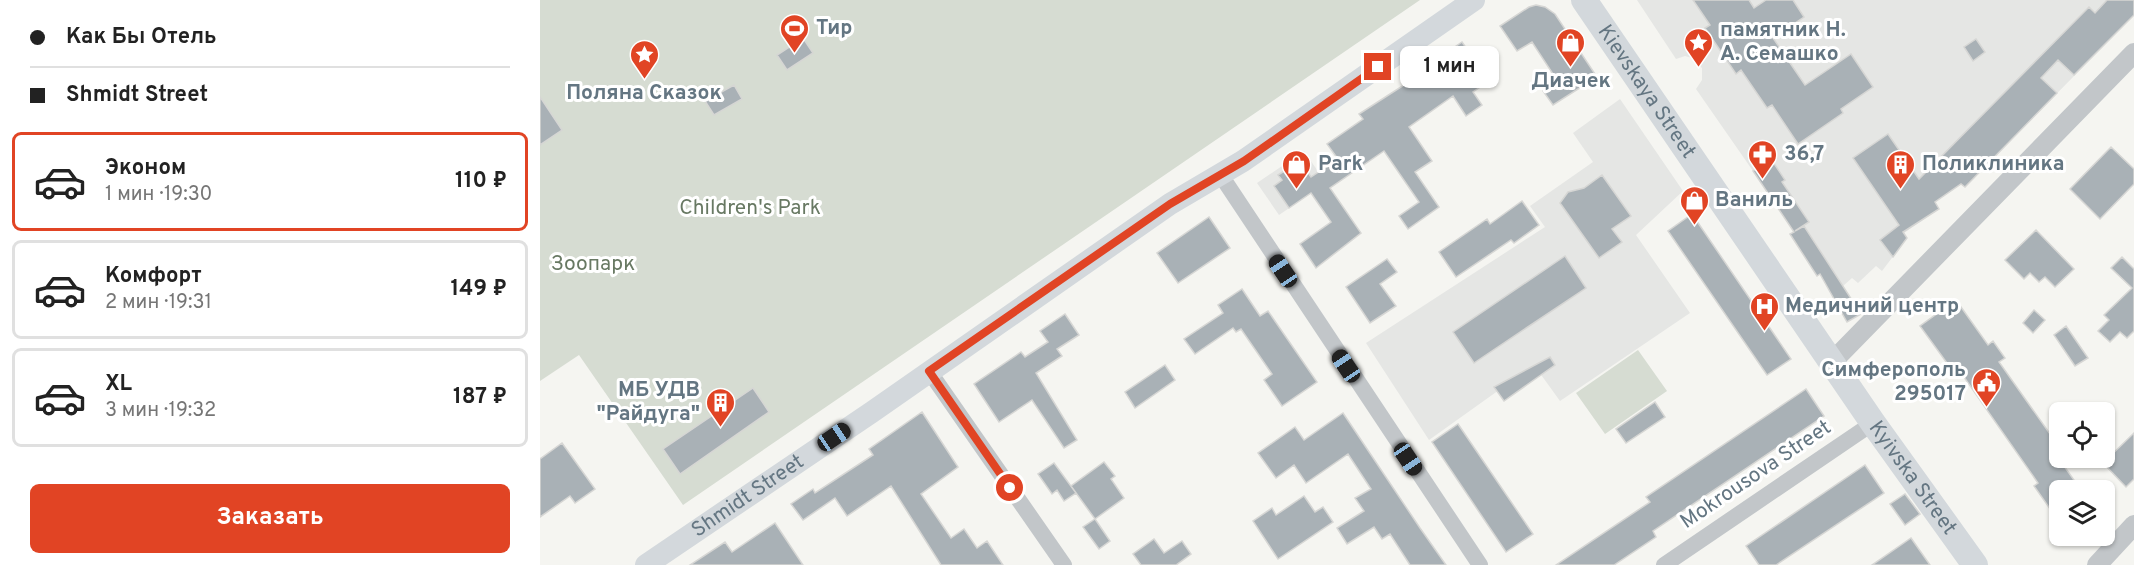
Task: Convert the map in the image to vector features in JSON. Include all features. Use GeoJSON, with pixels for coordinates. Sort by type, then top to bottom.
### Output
{"type":"FeatureCollection","features":[{"type":"Feature","properties":{"kind":"main road","name":"Shmidt Street"},"geometry":{"type":"LineString","coordinates":[[646,565],[1170,204],[1244,161],[1474,0]]}},
{"type":"Feature","properties":{"kind":"main road","name":"Kievskaya Street"},"geometry":{"type":"LineString","coordinates":[[1584,0],[1833,361]]}},
{"type":"Feature","properties":{"kind":"main road","name":"Kyivska Street"},"geometry":{"type":"LineString","coordinates":[[1833,361],[1975,565]]}},
{"type":"Feature","properties":{"kind":"street"},"geometry":{"type":"LineString","coordinates":[[1833,361],[2134,53]]}},
{"type":"Feature","properties":{"kind":"street"},"geometry":{"type":"LineString","coordinates":[[1220,174],[1480,565]]}},
{"type":"Feature","properties":{"kind":"street"},"geometry":{"type":"LineString","coordinates":[[929,371],[1064,565]]}},
{"type":"Feature","properties":{"kind":"street","name":"Mokrousova Street"},"geometry":{"type":"LineString","coordinates":[[1664,565],[1874,423]]}},
{"type":"Feature","properties":{"kind":"street"},"geometry":{"type":"LineString","coordinates":[[2097,565],[2134,525]]}},
{"type":"Feature","properties":{"kind":"shaded area"},"geometry":{"type":"Polygon","coordinates":[[[1637,0],[2134,0],[2134,15],[1965,187],[1961,184],[1935,202],[1939,209],[1904,233],[1907,238],[1882,271],[1876,266],[1858,283],[1852,278],[1843,286],[1804,225],[1809,221],[1782,182],[1785,180],[1771,159],[1753,171],[1696,89],[1702,80],[1702,68],[1692,58],[1685,56],[1676,59],[1637,0]]]}},
{"type":"Feature","properties":{"kind":"shaded area"},"geometry":{"type":"Polygon","coordinates":[[[1620,99],[1683,191],[1636,235],[1690,313],[1560,401],[1534,365],[1429,440],[1366,343],[1545,227],[1530,206],[1593,162],[1573,133],[1620,99]]]}},
{"type":"Feature","properties":{"kind":"shaded area","name":"Park"},"geometry":{"type":"Polygon","coordinates":[[[1304,151],[1326,183],[1279,215],[1257,183],[1304,151]]]}},
{"type":"Feature","properties":{"kind":"green space","name":"Children's Park"},"geometry":{"type":"Polygon","coordinates":[[[540,0],[1420,0],[683,505],[579,355],[540,381],[540,0]]]}},
{"type":"Feature","properties":{"kind":"green space"},"geometry":{"type":"Polygon","coordinates":[[[1638,350],[1667,391],[1605,434],[1576,393],[1638,350]]]}},
{"type":"Feature","properties":{"kind":"building"},"geometry":{"type":"Polygon","coordinates":[[[1693,0],[1749,0],[1754,8],[1766,0],[1793,0],[1804,17],[1773,38],[1805,85],[1851,54],[1873,87],[1841,109],[1843,113],[1798,144],[1772,105],[1767,108],[1741,70],[1736,74],[1705,28],[1710,25],[1693,0]]]}},
{"type":"Feature","properties":{"kind":"building"},"geometry":{"type":"Polygon","coordinates":[[[2107,0],[2134,0],[2134,15],[2074,75],[2058,60],[2041,78],[2057,93],[1965,187],[1961,184],[1935,202],[1939,209],[1903,232],[1907,238],[1893,257],[1880,240],[1899,225],[1853,158],[1888,134],[1919,179],[2089,7],[2095,13],[2107,0]]]}},
{"type":"Feature","properties":{"kind":"building"},"geometry":{"type":"Polygon","coordinates":[[[1536,5],[1545,7],[1555,14],[1597,77],[1553,105],[1543,91],[1551,86],[1546,79],[1553,74],[1532,42],[1517,51],[1500,26],[1536,5]]]}},
{"type":"Feature","properties":{"kind":"building","name":"Тир"},"geometry":{"type":"Polygon","coordinates":[[[803,38],[813,53],[787,70],[777,55],[803,38]]]}},
{"type":"Feature","properties":{"kind":"building"},"geometry":{"type":"Polygon","coordinates":[[[1976,39],[1985,52],[1973,61],[1964,47],[1976,39]]]}},
{"type":"Feature","properties":{"kind":"building"},"geometry":{"type":"Polygon","coordinates":[[[1462,42],[1489,81],[1473,92],[1482,105],[1466,116],[1453,96],[1409,127],[1432,161],[1415,172],[1439,207],[1408,229],[1399,216],[1419,202],[1384,151],[1330,188],[1361,233],[1316,268],[1300,244],[1331,222],[1311,193],[1289,208],[1274,186],[1282,180],[1278,175],[1295,164],[1298,168],[1303,165],[1311,177],[1338,159],[1327,144],[1363,119],[1359,114],[1432,67],[1430,64],[1462,42]]]}},
{"type":"Feature","properties":{"kind":"building"},"geometry":{"type":"Polygon","coordinates":[[[734,85],[742,99],[714,115],[705,101],[734,85]]]}},
{"type":"Feature","properties":{"kind":"building"},"geometry":{"type":"Polygon","coordinates":[[[540,97],[562,130],[540,145],[540,97]]]}},
{"type":"Feature","properties":{"kind":"building"},"geometry":{"type":"Polygon","coordinates":[[[2111,147],[2134,169],[2134,184],[2100,219],[2070,189],[2111,147]]]}},
{"type":"Feature","properties":{"kind":"building"},"geometry":{"type":"Polygon","coordinates":[[[1771,159],[1785,180],[1782,182],[1809,222],[1795,231],[1804,226],[1861,314],[1847,322],[1820,274],[1817,276],[1790,234],[1794,232],[1753,171],[1771,159]]]}},
{"type":"Feature","properties":{"kind":"building"},"geometry":{"type":"Polygon","coordinates":[[[1602,175],[1631,216],[1612,229],[1622,242],[1599,258],[1560,203],[1568,192],[1584,188],[1602,175]]]}},
{"type":"Feature","properties":{"kind":"building"},"geometry":{"type":"Polygon","coordinates":[[[1522,201],[1539,225],[1514,243],[1511,240],[1456,277],[1439,252],[1487,219],[1490,224],[1522,201]]]}},
{"type":"Feature","properties":{"kind":"building"},"geometry":{"type":"Polygon","coordinates":[[[1692,214],[1791,359],[1767,375],[1668,231],[1692,214]]]}},
{"type":"Feature","properties":{"kind":"building"},"geometry":{"type":"Polygon","coordinates":[[[1209,217],[1230,248],[1178,283],[1157,253],[1209,217]]]}},
{"type":"Feature","properties":{"kind":"building"},"geometry":{"type":"Polygon","coordinates":[[[2036,230],[2074,269],[2055,287],[2045,277],[2039,282],[2030,273],[2024,279],[2005,260],[2036,230]]]}},
{"type":"Feature","properties":{"kind":"building"},"geometry":{"type":"Polygon","coordinates":[[[1565,256],[1586,288],[1474,363],[1453,332],[1565,256]]]}},
{"type":"Feature","properties":{"kind":"building"},"geometry":{"type":"Polygon","coordinates":[[[2122,257],[2134,269],[2134,331],[2127,338],[2120,332],[2110,342],[2098,331],[2109,320],[2104,315],[2132,288],[2111,268],[2122,257]]]}},
{"type":"Feature","properties":{"kind":"building"},"geometry":{"type":"Polygon","coordinates":[[[1387,259],[1397,272],[1380,284],[1396,306],[1370,323],[1346,287],[1387,259]]]}},
{"type":"Feature","properties":{"kind":"building"},"geometry":{"type":"Polygon","coordinates":[[[1242,289],[1260,316],[1268,311],[1317,382],[1282,406],[1264,380],[1272,374],[1241,329],[1236,332],[1233,328],[1195,354],[1184,339],[1223,313],[1218,305],[1242,289]]]}},
{"type":"Feature","properties":{"kind":"building"},"geometry":{"type":"Polygon","coordinates":[[[1956,300],[1988,345],[1993,341],[2005,358],[1999,362],[2049,432],[2049,468],[2065,468],[2074,480],[2049,480],[2049,507],[2034,486],[2038,483],[1957,367],[1952,370],[1920,326],[1956,300]]]}},
{"type":"Feature","properties":{"kind":"building"},"geometry":{"type":"Polygon","coordinates":[[[2034,310],[2045,320],[2033,333],[2023,323],[2034,310]]]}},
{"type":"Feature","properties":{"kind":"building"},"geometry":{"type":"Polygon","coordinates":[[[1065,314],[1079,335],[1057,349],[1062,356],[1036,373],[1077,440],[1064,448],[1032,400],[999,422],[974,384],[1021,352],[1025,357],[1048,342],[1040,331],[1065,314]]]}},
{"type":"Feature","properties":{"kind":"building"},"geometry":{"type":"Polygon","coordinates":[[[2066,326],[2088,358],[2075,366],[2054,335],[2066,326]]]}},
{"type":"Feature","properties":{"kind":"building"},"geometry":{"type":"Polygon","coordinates":[[[1550,357],[1555,365],[1504,401],[1494,387],[1550,357]]]}},
{"type":"Feature","properties":{"kind":"building"},"geometry":{"type":"Polygon","coordinates":[[[1165,365],[1175,380],[1135,408],[1125,392],[1165,365]]]}},
{"type":"Feature","properties":{"kind":"building","name":"МБ УДВ \"Райдуга\""},"geometry":{"type":"Polygon","coordinates":[[[753,388],[769,412],[680,474],[663,449],[753,388]]]}},
{"type":"Feature","properties":{"kind":"building"},"geometry":{"type":"Polygon","coordinates":[[[1806,389],[1824,416],[1653,531],[1656,537],[1614,565],[1556,565],[1650,502],[1646,497],[1806,389]]]}},
{"type":"Feature","properties":{"kind":"building"},"geometry":{"type":"Polygon","coordinates":[[[1655,402],[1665,417],[1626,443],[1616,429],[1655,402]]]}},
{"type":"Feature","properties":{"kind":"building"},"geometry":{"type":"Polygon","coordinates":[[[922,412],[958,467],[921,494],[951,538],[964,529],[977,548],[987,541],[1003,565],[941,565],[891,486],[847,516],[835,498],[803,520],[791,504],[813,489],[815,493],[873,455],[869,449],[922,412]]]}},
{"type":"Feature","properties":{"kind":"building"},"geometry":{"type":"Polygon","coordinates":[[[1343,413],[1446,565],[1410,565],[1390,534],[1382,539],[1374,527],[1347,544],[1337,528],[1364,511],[1355,498],[1371,489],[1348,454],[1306,483],[1294,465],[1276,478],[1258,453],[1295,427],[1304,440],[1343,413]]]}},
{"type":"Feature","properties":{"kind":"building"},"geometry":{"type":"Polygon","coordinates":[[[1458,424],[1533,534],[1506,552],[1432,442],[1458,424]]]}},
{"type":"Feature","properties":{"kind":"building"},"geometry":{"type":"Polygon","coordinates":[[[2134,433],[2134,479],[2126,487],[2108,468],[2115,468],[2115,451],[2134,433]]]}},
{"type":"Feature","properties":{"kind":"building"},"geometry":{"type":"Polygon","coordinates":[[[562,443],[595,489],[575,503],[570,496],[540,517],[540,459],[562,443]]]}},
{"type":"Feature","properties":{"kind":"building"},"geometry":{"type":"Polygon","coordinates":[[[1104,462],[1115,476],[1111,479],[1124,498],[1095,519],[1071,486],[1104,462]]]}},
{"type":"Feature","properties":{"kind":"building"},"geometry":{"type":"Polygon","coordinates":[[[1054,463],[1076,493],[1064,501],[1057,490],[1052,494],[1038,474],[1054,463]]]}},
{"type":"Feature","properties":{"kind":"building"},"geometry":{"type":"Polygon","coordinates":[[[1865,465],[1884,493],[1776,565],[1759,565],[1746,546],[1865,465]]]}},
{"type":"Feature","properties":{"kind":"building"},"geometry":{"type":"Polygon","coordinates":[[[1905,494],[1920,514],[1905,525],[1890,504],[1905,494]]]}},
{"type":"Feature","properties":{"kind":"building"},"geometry":{"type":"Polygon","coordinates":[[[1304,496],[1315,512],[1323,507],[1333,522],[1278,559],[1253,521],[1272,508],[1276,515],[1304,496]]]}},
{"type":"Feature","properties":{"kind":"building"},"geometry":{"type":"Polygon","coordinates":[[[1095,519],[1110,541],[1099,549],[1083,527],[1095,519]]]}},
{"type":"Feature","properties":{"kind":"building"},"geometry":{"type":"Polygon","coordinates":[[[775,523],[803,565],[690,565],[725,542],[732,552],[775,523]]]}},
{"type":"Feature","properties":{"kind":"building"},"geometry":{"type":"Polygon","coordinates":[[[1911,538],[1930,565],[1872,565],[1911,538]]]}},
{"type":"Feature","properties":{"kind":"building"},"geometry":{"type":"Polygon","coordinates":[[[1154,539],[1164,553],[1182,541],[1191,554],[1176,565],[1141,565],[1133,554],[1154,539]]]}},
{"type":"Feature","properties":{"kind":"place","name":"Тир"},"geometry":{"type":"Point","coordinates":[795,54]}},
{"type":"Feature","properties":{"kind":"place","name":"Диачек"},"geometry":{"type":"Point","coordinates":[1571,68]}},
{"type":"Feature","properties":{"kind":"place","name":"памятник Н. А. Семашко"},"geometry":{"type":"Point","coordinates":[1699,68]}},
{"type":"Feature","properties":{"kind":"place","name":"Поляна Сказок"},"geometry":{"type":"Point","coordinates":[644,80]}},
{"type":"Feature","properties":{"kind":"place","name":"36,7"},"geometry":{"type":"Point","coordinates":[1763,180]}},
{"type":"Feature","properties":{"kind":"place","name":"Park"},"geometry":{"type":"Point","coordinates":[1297,190]}},
{"type":"Feature","properties":{"kind":"place","name":"Поликлиника"},"geometry":{"type":"Point","coordinates":[1901,190]}},
{"type":"Feature","properties":{"kind":"place","name":"Ваниль"},"geometry":{"type":"Point","coordinates":[1694,226]}},
{"type":"Feature","properties":{"kind":"place","name":"Медичний центр"},"geometry":{"type":"Point","coordinates":[1764,332]}},
{"type":"Feature","properties":{"kind":"place","name":"Симферополь 295017"},"geometry":{"type":"Point","coordinates":[1987,408]}},
{"type":"Feature","properties":{"kind":"place","name":"МБ УДВ \"Райдуга\""},"geometry":{"type":"Point","coordinates":[721,428]}},
{"type":"Feature","properties":{"kind":"route"},"geometry":{"type":"LineString","coordinates":[[1010,488],[929,371],[1170,204],[1244,161],[1378,67]]}},
{"type":"Feature","properties":{"kind":"park label","name":"Зоопарк"},"geometry":{"type":"Point","coordinates":[593,264]}}]}
